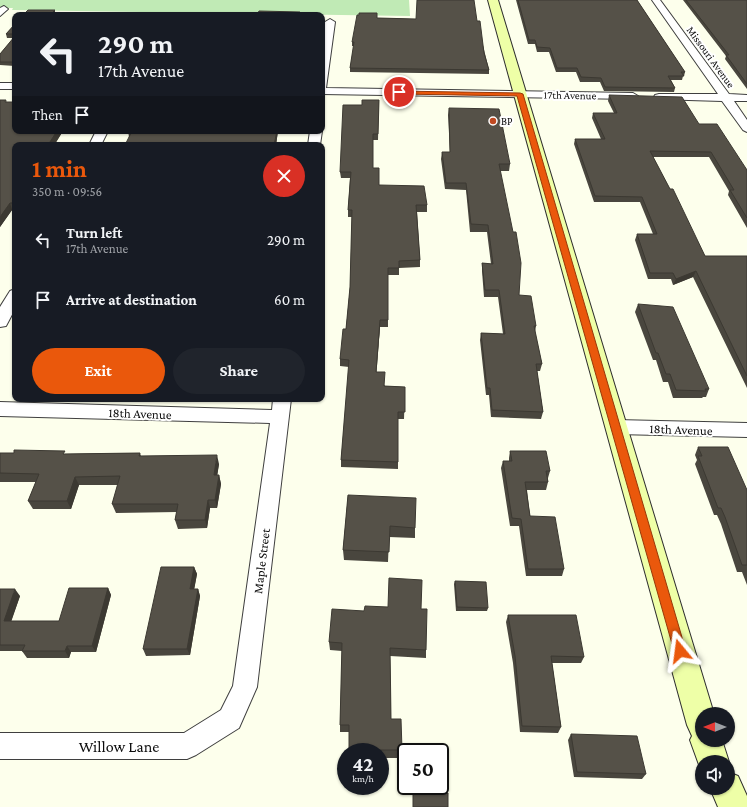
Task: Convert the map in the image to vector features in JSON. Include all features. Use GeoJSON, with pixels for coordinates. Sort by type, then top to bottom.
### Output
{"type":"FeatureCollection","features":[{"type":"Feature","properties":{"kind":"main road"},"geometry":{"type":"LineString","coordinates":[[493,0],[697,707]]}},
{"type":"Feature","properties":{"kind":"main road"},"geometry":{"type":"LineString","coordinates":[[717,795],[719,807]]}},
{"type":"Feature","properties":{"kind":"main road"},"geometry":{"type":"LineString","coordinates":[[729,795],[735,807]]}},
{"type":"Feature","properties":{"kind":"street","name":"Missouri Avenue"},"geometry":{"type":"LineString","coordinates":[[656,0],[747,128]]}},
{"type":"Feature","properties":{"kind":"street"},"geometry":{"type":"LineString","coordinates":[[325,62],[330,22]]}},
{"type":"Feature","properties":{"kind":"street"},"geometry":{"type":"LineString","coordinates":[[0,86],[12,86]]}},
{"type":"Feature","properties":{"kind":"street","name":"17th Avenue"},"geometry":{"type":"LineString","coordinates":[[325,91],[747,98]]}},
{"type":"Feature","properties":{"kind":"street"},"geometry":{"type":"LineString","coordinates":[[0,322],[12,300]]}},
{"type":"Feature","properties":{"kind":"street","name":"18th Avenue"},"geometry":{"type":"LineString","coordinates":[[0,409],[281,408]]}},
{"type":"Feature","properties":{"kind":"street","name":"Maple Street"},"geometry":{"type":"LineString","coordinates":[[230,720],[245,687],[281,408]]}},
{"type":"Feature","properties":{"kind":"street","name":"18th Avenue"},"geometry":{"type":"LineString","coordinates":[[616,427],[747,430]]}},
{"type":"Feature","properties":{"kind":"street","name":"Willow Lane"},"geometry":{"type":"LineString","coordinates":[[0,746],[187,746],[230,720]]}},
{"type":"Feature","properties":{"kind":"green space"},"geometry":{"type":"Polygon","coordinates":[[[0,0],[409,0],[410,16],[325,15],[325,12],[145,12],[12,10],[13,8],[0,8],[0,0]]]}},
{"type":"Feature","properties":{"kind":"building"},"geometry":{"type":"Polygon","coordinates":[[[417,0],[474,0],[477,21],[480,21],[484,53],[489,70],[350,68],[354,42],[352,42],[357,15],[359,15],[359,13],[377,13],[377,18],[416,19],[417,0]]]}},
{"type":"Feature","properties":{"kind":"building"},"geometry":{"type":"Polygon","coordinates":[[[518,0],[637,0],[685,72],[681,72],[684,76],[668,76],[675,88],[605,87],[601,78],[581,77],[577,68],[557,68],[550,48],[537,47],[535,40],[529,40],[518,0]]]}},
{"type":"Feature","properties":{"kind":"building"},"geometry":{"type":"Polygon","coordinates":[[[686,0],[747,0],[747,84],[726,55],[729,55],[686,0]]]}},
{"type":"Feature","properties":{"kind":"building"},"geometry":{"type":"Polygon","coordinates":[[[28,10],[55,10],[53,12],[26,12],[28,10]]]}},
{"type":"Feature","properties":{"kind":"building"},"geometry":{"type":"Polygon","coordinates":[[[259,11],[300,12],[258,12],[259,11]]]}},
{"type":"Feature","properties":{"kind":"building"},"geometry":{"type":"Polygon","coordinates":[[[12,27],[12,34],[6,34],[12,27]]]}},
{"type":"Feature","properties":{"kind":"building"},"geometry":{"type":"Polygon","coordinates":[[[12,40],[12,62],[0,62],[0,54],[12,40]]]}},
{"type":"Feature","properties":{"kind":"building"},"geometry":{"type":"Polygon","coordinates":[[[609,95],[682,97],[699,124],[717,124],[747,170],[747,218],[730,190],[734,190],[711,152],[650,151],[670,189],[673,189],[705,256],[747,256],[747,376],[696,271],[676,279],[673,273],[650,273],[637,234],[657,234],[642,197],[595,196],[575,139],[605,139],[593,113],[617,113],[609,95]]]}},
{"type":"Feature","properties":{"kind":"building"},"geometry":{"type":"Polygon","coordinates":[[[0,100],[6,100],[5,102],[12,102],[12,134],[55,134],[50,142],[12,142],[12,203],[10,203],[0,217],[0,100]]]}},
{"type":"Feature","properties":{"kind":"building"},"geometry":{"type":"Polygon","coordinates":[[[362,100],[379,100],[378,134],[373,134],[373,168],[379,168],[379,185],[424,186],[427,205],[416,205],[420,260],[399,261],[399,268],[388,268],[388,320],[380,320],[376,372],[385,372],[384,386],[405,387],[405,412],[398,412],[398,462],[341,460],[349,360],[340,359],[343,329],[346,329],[350,287],[352,210],[348,210],[351,172],[340,172],[343,105],[362,105],[362,100]]]}},
{"type":"Feature","properties":{"kind":"building"},"geometry":{"type":"Polygon","coordinates":[[[449,108],[499,109],[510,164],[499,164],[513,232],[516,232],[521,263],[519,295],[531,296],[536,326],[534,326],[542,364],[536,364],[543,412],[492,410],[490,388],[487,388],[481,333],[505,334],[499,290],[485,290],[482,263],[493,264],[488,225],[471,224],[466,183],[446,183],[442,152],[450,152],[449,108]]]}},
{"type":"Feature","properties":{"kind":"building"},"geometry":{"type":"Polygon","coordinates":[[[130,134],[276,134],[275,142],[126,142],[130,134]]]}},
{"type":"Feature","properties":{"kind":"building"},"geometry":{"type":"Polygon","coordinates":[[[638,304],[673,307],[709,389],[705,389],[706,391],[676,390],[670,374],[666,374],[658,353],[656,353],[638,304]]]}},
{"type":"Feature","properties":{"kind":"building"},"geometry":{"type":"Polygon","coordinates":[[[698,447],[728,447],[747,490],[747,565],[742,565],[725,517],[721,508],[718,508],[698,456],[702,456],[698,447]]]}},
{"type":"Feature","properties":{"kind":"building"},"geometry":{"type":"Polygon","coordinates":[[[14,450],[65,451],[63,454],[140,453],[139,456],[217,455],[214,475],[219,475],[215,500],[208,500],[205,520],[175,520],[178,504],[112,504],[120,476],[75,477],[67,501],[28,501],[39,474],[0,473],[0,453],[14,453],[14,450]]]}},
{"type":"Feature","properties":{"kind":"building"},"geometry":{"type":"Polygon","coordinates":[[[510,451],[546,451],[550,471],[546,471],[548,482],[525,482],[530,516],[555,517],[564,569],[528,569],[521,519],[512,518],[503,461],[512,461],[510,451]]]}},
{"type":"Feature","properties":{"kind":"building"},"geometry":{"type":"Polygon","coordinates":[[[348,495],[416,498],[415,528],[390,526],[389,552],[343,550],[348,495]]]}},
{"type":"Feature","properties":{"kind":"building"},"geometry":{"type":"Polygon","coordinates":[[[161,567],[194,567],[190,589],[198,589],[187,649],[143,649],[161,567]]]}},
{"type":"Feature","properties":{"kind":"building"},"geometry":{"type":"Polygon","coordinates":[[[389,578],[422,580],[421,609],[427,609],[426,650],[390,648],[391,719],[401,719],[402,743],[397,743],[397,750],[389,750],[389,743],[349,743],[349,725],[340,725],[342,643],[329,642],[332,609],[364,611],[365,606],[388,607],[389,578]]]}},
{"type":"Feature","properties":{"kind":"building"},"geometry":{"type":"Polygon","coordinates":[[[455,581],[486,582],[488,608],[457,607],[455,581]]]}},
{"type":"Feature","properties":{"kind":"building"},"geometry":{"type":"Polygon","coordinates":[[[69,588],[108,588],[92,646],[67,646],[65,651],[22,651],[25,645],[0,645],[0,589],[15,589],[4,621],[59,621],[69,588]]]}},
{"type":"Feature","properties":{"kind":"building"},"geometry":{"type":"Polygon","coordinates":[[[508,615],[576,615],[584,657],[551,656],[561,727],[522,726],[515,656],[508,615]]]}},
{"type":"Feature","properties":{"kind":"building"},"geometry":{"type":"Polygon","coordinates":[[[571,734],[637,736],[646,774],[577,772],[571,734]]]}},
{"type":"Feature","properties":{"kind":"building"},"geometry":{"type":"Polygon","coordinates":[[[413,795],[448,795],[448,807],[413,807],[413,795]]]}},
{"type":"Feature","properties":{"kind":"place","name":"BP"},"geometry":{"type":"Point","coordinates":[493,121]}},
{"type":"Feature","properties":{"kind":"route"},"geometry":{"type":"LineString","coordinates":[[399,92],[520,94],[680,651]]}}]}
